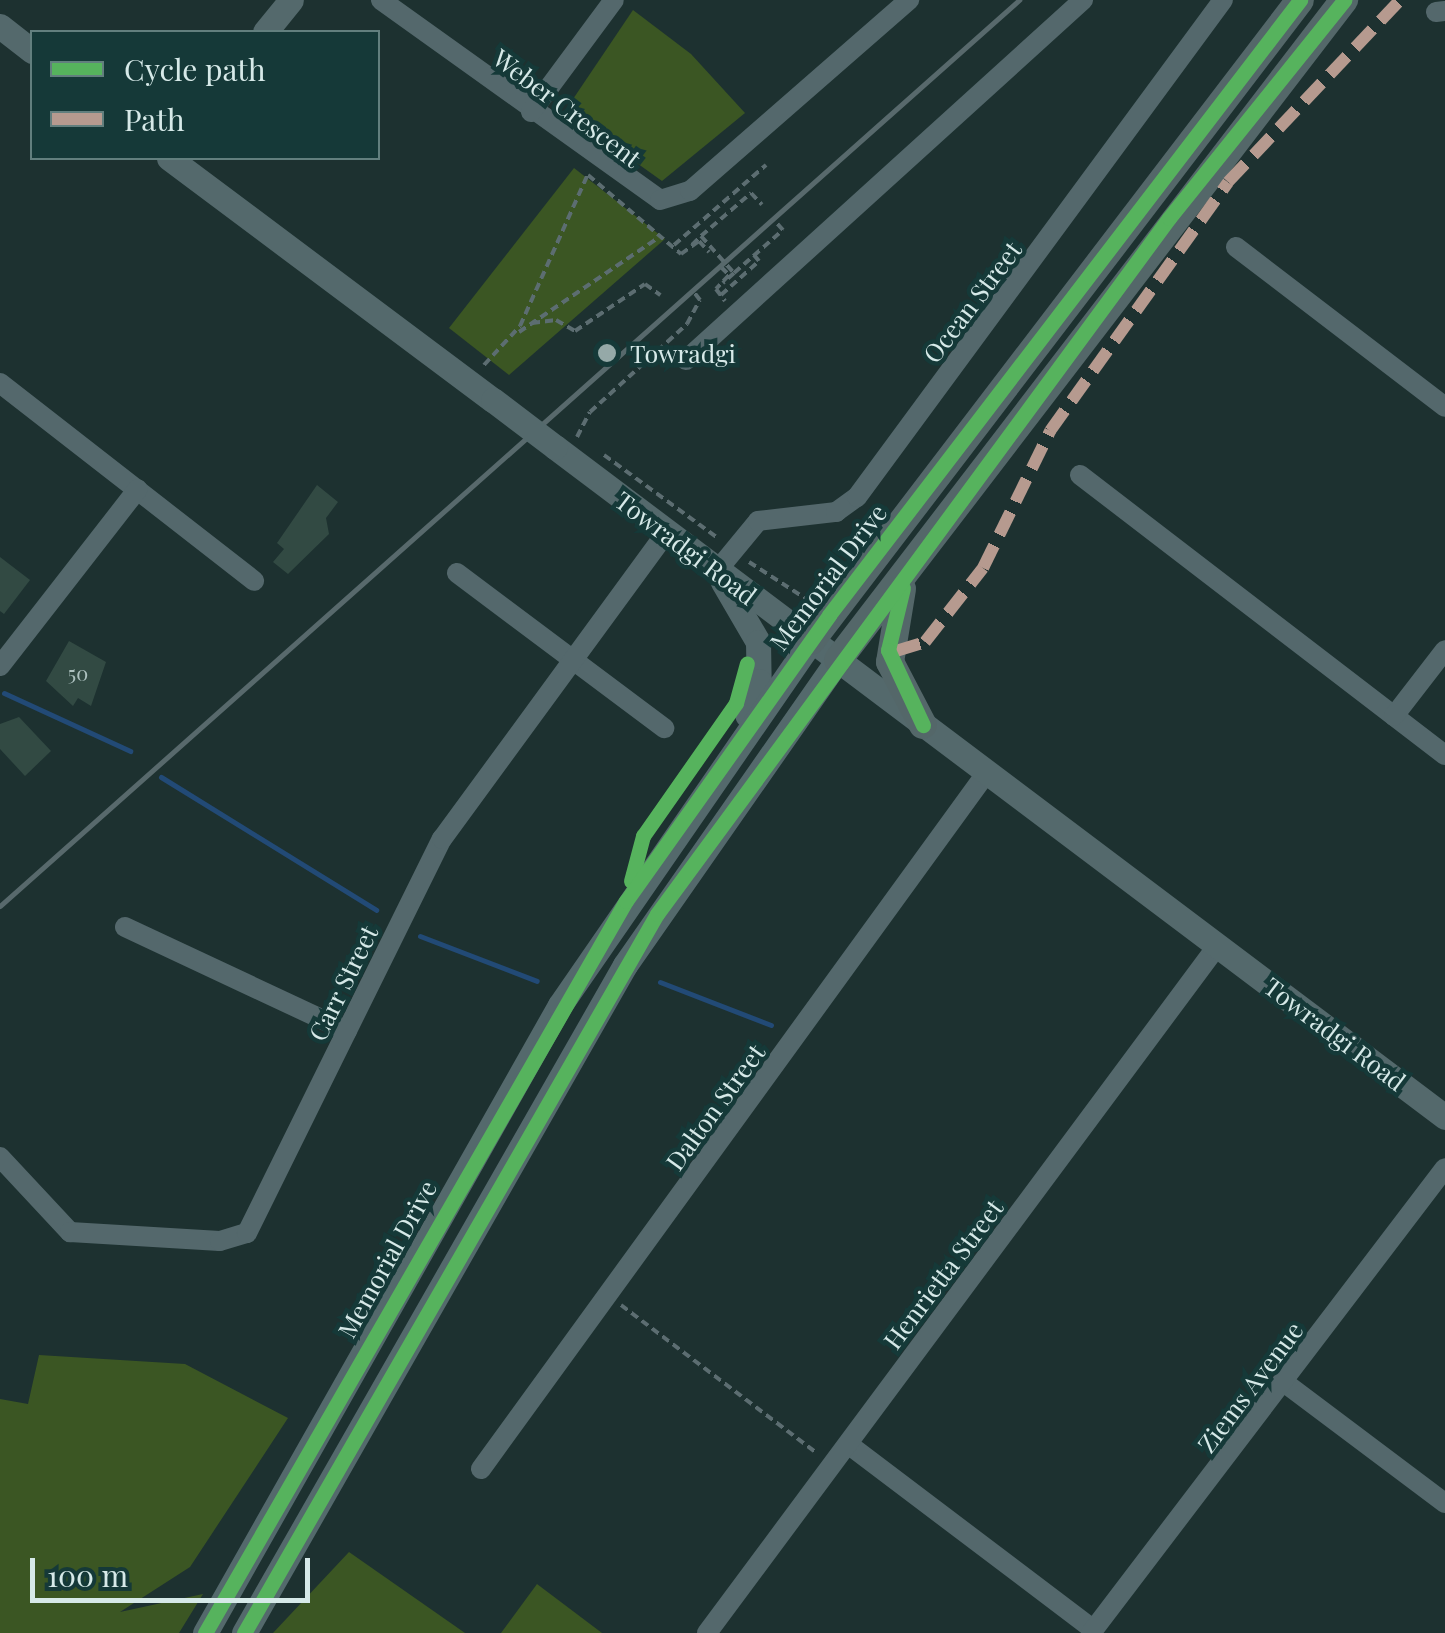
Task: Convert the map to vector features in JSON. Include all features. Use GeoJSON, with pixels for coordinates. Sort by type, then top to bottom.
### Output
{"type":"FeatureCollection","features":[{"type":"Feature","properties":{"kind":"highway","name":"Memorial Drive"},"geometry":{"type":"LineString","coordinates":[[811,640],[1300,0]]}},
{"type":"Feature","properties":{"kind":"highway"},"geometry":{"type":"LineString","coordinates":[[838,660],[1344,0]]}},
{"type":"Feature","properties":{"kind":"highway"},"geometry":{"type":"LineString","coordinates":[[923,724],[895,676],[888,636],[928,540]]}},
{"type":"Feature","properties":{"kind":"main road"},"geometry":{"type":"LineString","coordinates":[[267,30],[290,0]]}},
{"type":"Feature","properties":{"kind":"main road"},"geometry":{"type":"LineString","coordinates":[[0,26],[30,49]]}},
{"type":"Feature","properties":{"kind":"main road","name":"Towradgi Road"},"geometry":{"type":"LineString","coordinates":[[173,160],[492,389],[555,447],[665,534],[1445,1117]]}},
{"type":"Feature","properties":{"kind":"main road"},"geometry":{"type":"LineString","coordinates":[[716,572],[758,642],[761,667],[718,768]]}},
{"type":"Feature","properties":{"kind":"main road","name":"Memorial Drive"},"geometry":{"type":"LineString","coordinates":[[205,1633],[560,1005],[718,768],[811,640]]}},
{"type":"Feature","properties":{"kind":"main road"},"geometry":{"type":"LineString","coordinates":[[244,1633],[616,980],[838,660]]}},
{"type":"Feature","properties":{"kind":"street","name":"Weber Crescent"},"geometry":{"type":"LineString","coordinates":[[381,0],[531,112],[593,168],[649,198],[682,196],[909,0]]}},
{"type":"Feature","properties":{"kind":"street"},"geometry":{"type":"LineString","coordinates":[[531,112],[614,0]]}},
{"type":"Feature","properties":{"kind":"street"},"geometry":{"type":"LineString","coordinates":[[686,360],[1083,0]]}},
{"type":"Feature","properties":{"kind":"street","name":"Ocean Street"},"geometry":{"type":"LineString","coordinates":[[716,572],[758,521],[836,512],[857,498],[1223,0]]}},
{"type":"Feature","properties":{"kind":"street"},"geometry":{"type":"LineString","coordinates":[[1236,248],[1445,408]]}},
{"type":"Feature","properties":{"kind":"street"},"geometry":{"type":"LineString","coordinates":[[0,383],[254,580]]}},
{"type":"Feature","properties":{"kind":"street"},"geometry":{"type":"LineString","coordinates":[[1080,475],[1445,755]]}},
{"type":"Feature","properties":{"kind":"street"},"geometry":{"type":"LineString","coordinates":[[0,666],[138,489]]}},
{"type":"Feature","properties":{"kind":"street","name":"Carr Street"},"geometry":{"type":"LineString","coordinates":[[0,1157],[63,1229],[240,1238],[264,1210],[442,838],[665,534]]}},
{"type":"Feature","properties":{"kind":"street"},"geometry":{"type":"LineString","coordinates":[[457,573],[664,728]]}},
{"type":"Feature","properties":{"kind":"street"},"geometry":{"type":"LineString","coordinates":[[1394,716],[1445,650]]}},
{"type":"Feature","properties":{"kind":"street","name":"Dalton Street"},"geometry":{"type":"LineString","coordinates":[[481,1468],[610,1296],[987,772]]}},
{"type":"Feature","properties":{"kind":"street"},"geometry":{"type":"LineString","coordinates":[[124,926],[348,1031]]}},
{"type":"Feature","properties":{"kind":"street","name":"Henrietta Street"},"geometry":{"type":"LineString","coordinates":[[707,1633],[1218,945]]}},
{"type":"Feature","properties":{"kind":"street","name":"Ziems Avenue"},"geometry":{"type":"LineString","coordinates":[[1092,1631],[1445,1168]]}},
{"type":"Feature","properties":{"kind":"street"},"geometry":{"type":"LineString","coordinates":[[1285,1382],[1445,1504]]}},
{"type":"Feature","properties":{"kind":"street"},"geometry":{"type":"LineString","coordinates":[[848,1444],[1092,1631]]}},
{"type":"Feature","properties":{"kind":"path"},"geometry":{"type":"LineString","coordinates":[[674,245],[766,165]]}},
{"type":"Feature","properties":{"kind":"path"},"geometry":{"type":"LineString","coordinates":[[512,338],[593,168],[658,238],[674,245],[681,254],[751,193],[762,205]]}},
{"type":"Feature","properties":{"kind":"path"},"geometry":{"type":"LineString","coordinates":[[726,200],[734,208]]}},
{"type":"Feature","properties":{"kind":"path"},"geometry":{"type":"LineString","coordinates":[[721,267],[723,282],[782,230],[774,220]]}},
{"type":"Feature","properties":{"kind":"path"},"geometry":{"type":"LineString","coordinates":[[701,236],[734,274]]}},
{"type":"Feature","properties":{"kind":"path"},"geometry":{"type":"LineString","coordinates":[[492,389],[483,366],[526,325],[658,238]]}},
{"type":"Feature","properties":{"kind":"path"},"geometry":{"type":"LineString","coordinates":[[692,245],[709,252]]}},
{"type":"Feature","properties":{"kind":"path"},"geometry":{"type":"LineString","coordinates":[[721,295],[759,262],[754,256]]}},
{"type":"Feature","properties":{"kind":"path"},"geometry":{"type":"LineString","coordinates":[[526,325],[556,320],[575,331],[645,284],[660,294]]}},
{"type":"Feature","properties":{"kind":"path"},"geometry":{"type":"LineString","coordinates":[[694,291],[700,300],[687,324],[590,412],[574,444],[608,457],[811,602]]}},
{"type":"Feature","properties":{"kind":"path"},"geometry":{"type":"LineString","coordinates":[[610,1296],[833,1466]]}},
{"type":"Feature","properties":{"kind":"green space"},"geometry":{"type":"Polygon","coordinates":[[[633,10],[691,54],[745,113],[662,181],[578,121],[569,105],[633,10]]]}},
{"type":"Feature","properties":{"kind":"green space"},"geometry":{"type":"Polygon","coordinates":[[[574,168],[665,239],[509,375],[449,328],[574,168]]]}},
{"type":"Feature","properties":{"kind":"green space"},"geometry":{"type":"Polygon","coordinates":[[[39,1355],[185,1364],[288,1418],[190,1567],[120,1612],[203,1594],[179,1633],[0,1633],[0,1399],[28,1404],[39,1355]]]}},
{"type":"Feature","properties":{"kind":"green space"},"geometry":{"type":"Polygon","coordinates":[[[349,1552],[465,1633],[273,1633],[349,1552]]]}},
{"type":"Feature","properties":{"kind":"green space"},"geometry":{"type":"Polygon","coordinates":[[[537,1584],[602,1633],[501,1633],[537,1584]]]}},
{"type":"Feature","properties":{"kind":"building"},"geometry":{"type":"Polygon","coordinates":[[[317,485],[338,502],[326,518],[329,534],[288,574],[273,562],[284,549],[277,543],[317,485]]]}},
{"type":"Feature","properties":{"kind":"building"},"geometry":{"type":"Polygon","coordinates":[[[0,557],[30,580],[4,614],[0,611],[0,557]]]}},
{"type":"Feature","properties":{"kind":"building"},"geometry":{"type":"Polygon","coordinates":[[[69,641],[106,662],[91,706],[78,698],[73,706],[46,681],[69,641]]]}},
{"type":"Feature","properties":{"kind":"building"},"geometry":{"type":"Polygon","coordinates":[[[19,717],[51,751],[25,776],[0,749],[0,724],[19,717]]]}},
{"type":"Feature","properties":{"kind":"waterway"},"geometry":{"type":"LineString","coordinates":[[4,693],[130,751]]}},
{"type":"Feature","properties":{"kind":"waterway"},"geometry":{"type":"LineString","coordinates":[[161,777],[376,910]]}},
{"type":"Feature","properties":{"kind":"waterway"},"geometry":{"type":"LineString","coordinates":[[420,936],[537,981]]}},
{"type":"Feature","properties":{"kind":"waterway"},"geometry":{"type":"LineString","coordinates":[[660,982],[771,1025]]}},
{"type":"Feature","properties":{"kind":"railway"},"geometry":{"type":"LineString","coordinates":[[0,906],[1019,0]]}},
{"type":"Feature","properties":{"kind":"marked path"},"geometry":{"type":"LineString","coordinates":[[896,651],[925,642],[983,568],[1050,431],[1228,182],[1400,0]]}},
{"type":"Feature","properties":{"kind":"cycle path"},"geometry":{"type":"LineString","coordinates":[[205,1633],[626,901],[829,615],[1300,0]]}},
{"type":"Feature","properties":{"kind":"cycle path"},"geometry":{"type":"LineString","coordinates":[[244,1633],[657,914],[1169,218],[1344,0]]}},
{"type":"Feature","properties":{"kind":"cycle path"},"geometry":{"type":"LineString","coordinates":[[903,588],[888,650],[923,725]]}},
{"type":"Feature","properties":{"kind":"cycle path"},"geometry":{"type":"LineString","coordinates":[[631,881],[643,836],[736,703],[747,663]]}},
{"type":"Feature","properties":{"kind":"place","name":"Towradgi"},"geometry":{"type":"Point","coordinates":[607,353]}}]}
